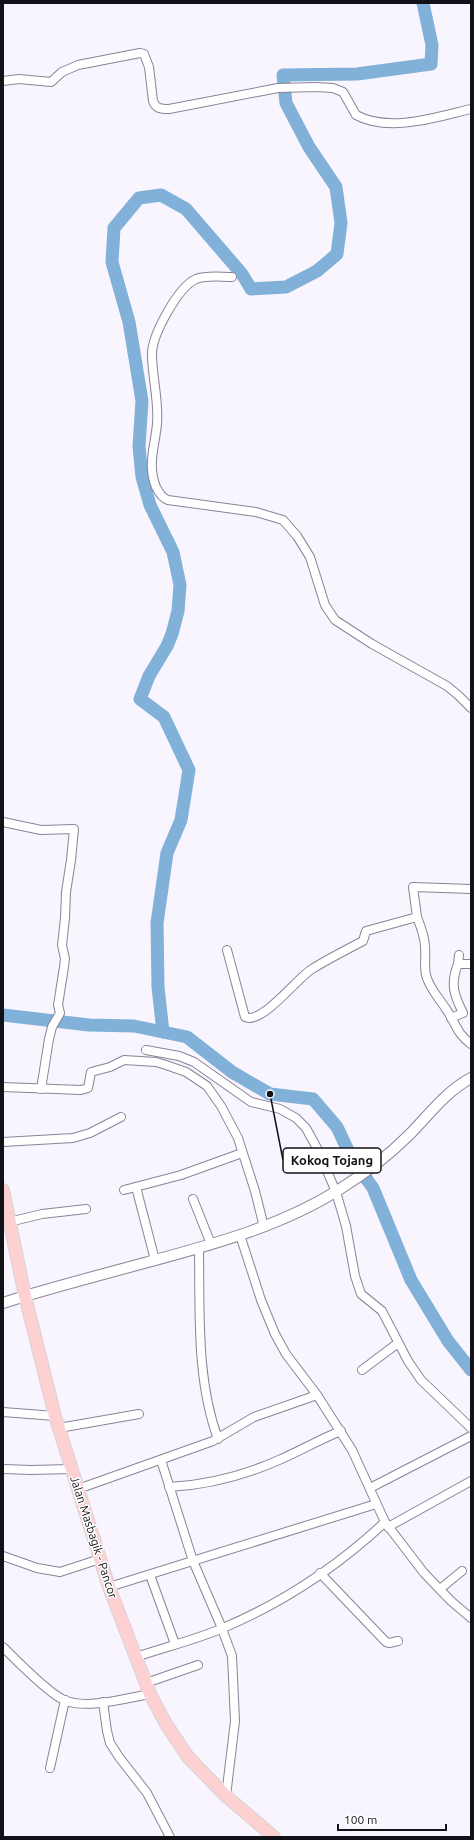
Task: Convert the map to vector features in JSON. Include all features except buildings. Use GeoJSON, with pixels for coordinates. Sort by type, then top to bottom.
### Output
{"type":"FeatureCollection","features":[{"type":"Feature","properties":{"kind":"main road","name":"Jalan Masbagik - Pancor"},"geometry":{"type":"LineString","coordinates":[[3,1190],[5,1210],[55,1416],[109,1587],[148,1688],[166,1724],[188,1757],[226,1796],[274,1837]]}},
{"type":"Feature","properties":{"kind":"street"},"geometry":{"type":"LineString","coordinates":[[3,80],[19,79],[51,82],[62,72],[78,65],[135,53],[144,54],[146,57],[150,67],[155,105],[160,109],[169,109],[278,88],[295,87],[341,90],[356,114],[378,123],[410,122],[471,109]]}},
{"type":"Feature","properties":{"kind":"street"},"geometry":{"type":"LineString","coordinates":[[232,277],[206,277],[192,281],[175,300],[157,332],[152,352],[158,413],[151,461],[152,472],[157,489],[161,496],[168,500],[256,512],[283,520],[294,531],[310,557],[325,605],[335,620],[372,644],[447,686],[471,708]]}},
{"type":"Feature","properties":{"kind":"street"},"geometry":{"type":"LineString","coordinates":[[3,822],[41,830],[71,829],[72,860],[66,892],[66,918],[62,945],[65,959],[58,1005],[60,1013],[49,1039],[41,1089]]}},
{"type":"Feature","properties":{"kind":"street"},"geometry":{"type":"LineString","coordinates":[[471,889],[413,887],[416,917],[422,928],[425,943],[426,976],[459,1033],[471,1044]]}},
{"type":"Feature","properties":{"kind":"street"},"geometry":{"type":"LineString","coordinates":[[227,950],[245,1017],[254,1018],[274,1005],[302,976],[363,941],[366,931],[416,917]]}},
{"type":"Feature","properties":{"kind":"street"},"geometry":{"type":"LineString","coordinates":[[451,1018],[463,1013],[453,992],[459,955]]}},
{"type":"Feature","properties":{"kind":"street"},"geometry":{"type":"LineString","coordinates":[[458,964],[471,964]]}},
{"type":"Feature","properties":{"kind":"street"},"geometry":{"type":"LineString","coordinates":[[146,1050],[179,1056],[194,1062],[251,1102],[280,1109],[296,1118],[306,1128],[318,1150],[336,1192],[346,1226],[355,1276],[361,1294],[382,1311],[395,1345],[421,1380],[471,1428]]}},
{"type":"Feature","properties":{"kind":"street"},"geometry":{"type":"LineString","coordinates":[[3,1087],[85,1089],[88,1088],[90,1084],[91,1072],[110,1067],[121,1060],[156,1062],[186,1072],[207,1086],[221,1106],[232,1126],[255,1191],[264,1227]]}},
{"type":"Feature","properties":{"kind":"street"},"geometry":{"type":"LineString","coordinates":[[3,1303],[240,1235],[264,1227],[315,1204],[356,1178],[400,1144],[432,1109],[453,1089],[471,1078]]}},
{"type":"Feature","properties":{"kind":"street"},"geometry":{"type":"LineString","coordinates":[[3,1142],[73,1138],[90,1133],[121,1117]]}},
{"type":"Feature","properties":{"kind":"street"},"geometry":{"type":"LineString","coordinates":[[124,1190],[181,1175],[242,1153]]}},
{"type":"Feature","properties":{"kind":"street"},"geometry":{"type":"LineString","coordinates":[[136,1187],[155,1260]]}},
{"type":"Feature","properties":{"kind":"street"},"geometry":{"type":"LineString","coordinates":[[193,1199],[211,1244]]}},
{"type":"Feature","properties":{"kind":"street"},"geometry":{"type":"LineString","coordinates":[[9,1222],[42,1214],[86,1209]]}},
{"type":"Feature","properties":{"kind":"street"},"geometry":{"type":"LineString","coordinates":[[240,1235],[261,1300],[275,1334],[286,1354],[341,1431],[357,1458],[386,1524],[424,1572],[471,1618]]}},
{"type":"Feature","properties":{"kind":"street"},"geometry":{"type":"LineString","coordinates":[[199,1248],[201,1340],[208,1403],[218,1439]]}},
{"type":"Feature","properties":{"kind":"street"},"geometry":{"type":"LineString","coordinates":[[362,1370],[395,1345]]}},
{"type":"Feature","properties":{"kind":"street"},"geometry":{"type":"LineString","coordinates":[[78,1489],[218,1439],[254,1417],[316,1395]]}},
{"type":"Feature","properties":{"kind":"street"},"geometry":{"type":"LineString","coordinates":[[3,1412],[55,1416]]}},
{"type":"Feature","properties":{"kind":"street"},"geometry":{"type":"LineString","coordinates":[[59,1428],[139,1414]]}},
{"type":"Feature","properties":{"kind":"street"},"geometry":{"type":"LineString","coordinates":[[169,1487],[206,1483],[248,1471],[279,1460],[341,1431]]}},
{"type":"Feature","properties":{"kind":"street"},"geometry":{"type":"LineString","coordinates":[[370,1488],[471,1436]]}},
{"type":"Feature","properties":{"kind":"street"},"geometry":{"type":"LineString","coordinates":[[161,1460],[193,1560],[222,1628],[234,1666],[234,1734],[226,1796]]}},
{"type":"Feature","properties":{"kind":"street"},"geometry":{"type":"LineString","coordinates":[[3,1469],[71,1469]]}},
{"type":"Feature","properties":{"kind":"street"},"geometry":{"type":"LineString","coordinates":[[136,1657],[222,1628],[284,1597],[354,1549],[386,1524],[471,1481]]}},
{"type":"Feature","properties":{"kind":"street"},"geometry":{"type":"LineString","coordinates":[[109,1587],[376,1504]]}},
{"type":"Feature","properties":{"kind":"street"},"geometry":{"type":"LineString","coordinates":[[3,1556],[37,1568],[60,1572],[100,1558]]}},
{"type":"Feature","properties":{"kind":"street"},"geometry":{"type":"LineString","coordinates":[[440,1589],[462,1571]]}},
{"type":"Feature","properties":{"kind":"street"},"geometry":{"type":"LineString","coordinates":[[320,1573],[386,1642],[389,1643],[398,1640]]}},
{"type":"Feature","properties":{"kind":"street"},"geometry":{"type":"LineString","coordinates":[[150,1575],[175,1644]]}},
{"type":"Feature","properties":{"kind":"street"},"geometry":{"type":"LineString","coordinates":[[3,1647],[50,1690],[65,1700],[84,1703],[103,1702],[148,1688],[198,1665]]}},
{"type":"Feature","properties":{"kind":"street"},"geometry":{"type":"LineString","coordinates":[[50,1768],[65,1700]]}},
{"type":"Feature","properties":{"kind":"street"},"geometry":{"type":"LineString","coordinates":[[103,1702],[106,1731],[110,1743],[147,1793],[170,1837]]}},
{"type":"Feature","properties":{"kind":"waterway"},"geometry":{"type":"LineString","coordinates":[[163,1032],[158,987],[157,923],[167,853],[181,820],[189,770],[164,717],[140,699],[149,676],[167,646],[172,634],[178,611],[180,585],[173,552],[150,505],[142,477],[139,446],[142,401],[129,322],[112,262],[114,228],[139,198],[161,195],[186,209],[242,274],[251,289],[286,287],[317,271],[337,254],[341,223],[336,187],[309,147],[286,103],[283,75],[357,74],[431,64],[432,45],[423,3]]}},
{"type":"Feature","properties":{"kind":"waterway"},"geometry":{"type":"LineString","coordinates":[[3,1015],[89,1025],[134,1026],[187,1037],[232,1072],[270,1094],[313,1099],[337,1127],[352,1159],[373,1188],[411,1280],[448,1341],[471,1370]]}},
{"type":"Feature","properties":{"kind":"place","name":"Kokoq Tojang"},"geometry":{"type":"Point","coordinates":[270,1094]}}]}
